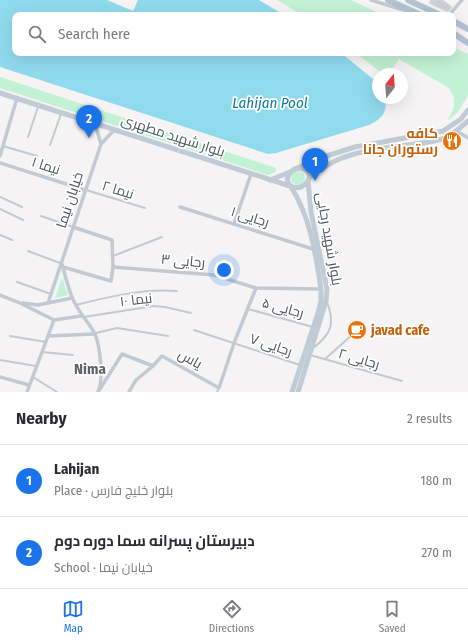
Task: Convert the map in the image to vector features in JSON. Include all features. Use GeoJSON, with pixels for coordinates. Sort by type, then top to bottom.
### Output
{"type":"FeatureCollection","features":[{"type":"Feature","properties":{"kind":"main road"},"geometry":{"type":"LineString","coordinates":[[388,0],[414,12]]}},
{"type":"Feature","properties":{"kind":"main road"},"geometry":{"type":"LineString","coordinates":[[408,0],[434,12]]}},
{"type":"Feature","properties":{"kind":"main road"},"geometry":{"type":"LineString","coordinates":[[456,22],[468,29]]}},
{"type":"Feature","properties":{"kind":"main road"},"geometry":{"type":"LineString","coordinates":[[456,35],[468,41]]}},
{"type":"Feature","properties":{"kind":"main road","name":"بلوار شهید مطهری"},"geometry":{"type":"LineString","coordinates":[[0,93],[291,187]]}},
{"type":"Feature","properties":{"kind":"main road"},"geometry":{"type":"LineString","coordinates":[[270,180],[320,158],[355,147],[444,131],[461,119],[468,110]]}},
{"type":"Feature","properties":{"kind":"main road"},"geometry":{"type":"LineString","coordinates":[[290,172],[287,182],[291,187],[301,187],[324,167],[338,160],[372,150],[446,138],[468,121]]}},
{"type":"Feature","properties":{"kind":"main road"},"geometry":{"type":"LineString","coordinates":[[295,169],[305,169],[308,171],[308,180]]}},
{"type":"Feature","properties":{"kind":"main road","name":"بلوار شهید رجایی"},"geometry":{"type":"LineString","coordinates":[[292,392],[301,366],[312,348],[326,302],[327,289],[310,212],[308,180]]}},
{"type":"Feature","properties":{"kind":"main road","name":"بلوار شهید رجایی"},"geometry":{"type":"LineString","coordinates":[[291,187],[299,199],[305,213],[321,289],[321,301],[313,326],[298,392]]}},
{"type":"Feature","properties":{"kind":"street"},"geometry":{"type":"LineString","coordinates":[[371,0],[410,12]]}},
{"type":"Feature","properties":{"kind":"street"},"geometry":{"type":"LineString","coordinates":[[452,12],[462,0]]}},
{"type":"Feature","properties":{"kind":"street"},"geometry":{"type":"LineString","coordinates":[[0,156],[17,98]]}},
{"type":"Feature","properties":{"kind":"street"},"geometry":{"type":"LineString","coordinates":[[95,124],[101,144]]}},
{"type":"Feature","properties":{"kind":"street","name":"خیابان نیما"},"geometry":{"type":"LineString","coordinates":[[48,303],[62,265],[101,144],[114,130]]}},
{"type":"Feature","properties":{"kind":"street"},"geometry":{"type":"LineString","coordinates":[[457,131],[468,138]]}},
{"type":"Feature","properties":{"kind":"street","name":"نیما ۱"},"geometry":{"type":"LineString","coordinates":[[0,163],[85,190]]}},
{"type":"Feature","properties":{"kind":"street"},"geometry":{"type":"LineString","coordinates":[[234,224],[251,174]]}},
{"type":"Feature","properties":{"kind":"street","name":"رجایی ۱"},"geometry":{"type":"LineString","coordinates":[[180,207],[313,249]]}},
{"type":"Feature","properties":{"kind":"street"},"geometry":{"type":"LineString","coordinates":[[62,265],[111,280],[113,267],[112,240],[73,227]]}},
{"type":"Feature","properties":{"kind":"street"},"geometry":{"type":"LineString","coordinates":[[62,265],[72,298],[94,334],[98,344],[101,366],[99,391]]}},
{"type":"Feature","properties":{"kind":"street","name":"رجایی ۳"},"geometry":{"type":"LineString","coordinates":[[113,267],[214,275],[256,288],[321,289]]}},
{"type":"Feature","properties":{"kind":"street"},"geometry":{"type":"LineString","coordinates":[[218,390],[234,343],[256,288]]}},
{"type":"Feature","properties":{"kind":"street"},"geometry":{"type":"LineString","coordinates":[[0,295],[54,320],[82,316]]}},
{"type":"Feature","properties":{"kind":"street"},"geometry":{"type":"LineString","coordinates":[[20,303],[38,305],[72,298]]}},
{"type":"Feature","properties":{"kind":"street"},"geometry":{"type":"LineString","coordinates":[[27,392],[54,320]]}},
{"type":"Feature","properties":{"kind":"street"},"geometry":{"type":"LineString","coordinates":[[48,336],[94,334]]}},
{"type":"Feature","properties":{"kind":"street"},"geometry":{"type":"LineString","coordinates":[[99,391],[122,354],[154,366]]}},
{"type":"Feature","properties":{"kind":"street","name":"یاس"},"geometry":{"type":"LineString","coordinates":[[154,366],[162,356],[218,390]]}},
{"type":"Feature","properties":{"kind":"street"},"geometry":{"type":"LineString","coordinates":[[128,392],[136,380],[154,366]]}},
{"type":"Feature","properties":{"kind":"street"},"geometry":{"type":"LineString","coordinates":[[0,377],[29,385]]}},
{"type":"Feature","properties":{"kind":"lane"},"geometry":{"type":"LineString","coordinates":[[28,137],[39,106]]}},
{"type":"Feature","properties":{"kind":"lane"},"geometry":{"type":"LineString","coordinates":[[50,145],[61,113]]}},
{"type":"Feature","properties":{"kind":"lane"},"geometry":{"type":"LineString","coordinates":[[3,146],[37,156]]}},
{"type":"Feature","properties":{"kind":"lane","name":"نیما ۲"},"geometry":{"type":"LineString","coordinates":[[85,190],[145,208]]}},
{"type":"Feature","properties":{"kind":"lane"},"geometry":{"type":"LineString","coordinates":[[0,197],[22,207]]}},
{"type":"Feature","properties":{"kind":"lane"},"geometry":{"type":"LineString","coordinates":[[0,209],[23,220]]}},
{"type":"Feature","properties":{"kind":"lane"},"geometry":{"type":"LineString","coordinates":[[41,216],[73,227]]}},
{"type":"Feature","properties":{"kind":"lane"},"geometry":{"type":"LineString","coordinates":[[0,235],[12,240]]}},
{"type":"Feature","properties":{"kind":"lane"},"geometry":{"type":"LineString","coordinates":[[113,256],[162,237]]}},
{"type":"Feature","properties":{"kind":"lane"},"geometry":{"type":"LineString","coordinates":[[28,251],[62,265]]}},
{"type":"Feature","properties":{"kind":"lane"},"geometry":{"type":"LineString","coordinates":[[17,282],[51,294]]}},
{"type":"Feature","properties":{"kind":"lane"},"geometry":{"type":"LineString","coordinates":[[76,305],[104,298],[155,290],[177,291]]}},
{"type":"Feature","properties":{"kind":"lane"},"geometry":{"type":"LineString","coordinates":[[312,348],[323,341],[329,332],[332,321],[326,302]]}},
{"type":"Feature","properties":{"kind":"lane","name":"نیما ۱۰"},"geometry":{"type":"LineString","coordinates":[[82,316],[154,306],[192,313]]}},
{"type":"Feature","properties":{"kind":"lane","name":"رجایی ۵"},"geometry":{"type":"LineString","coordinates":[[247,309],[313,326]]}},
{"type":"Feature","properties":{"kind":"lane"},"geometry":{"type":"LineString","coordinates":[[94,334],[117,328],[168,336]]}},
{"type":"Feature","properties":{"kind":"lane","name":"رجایی ۷"},"geometry":{"type":"LineString","coordinates":[[194,330],[301,366]]}},
{"type":"Feature","properties":{"kind":"lane"},"geometry":{"type":"LineString","coordinates":[[324,360],[352,335]]}},
{"type":"Feature","properties":{"kind":"lane"},"geometry":{"type":"LineString","coordinates":[[10,336],[46,342]]}},
{"type":"Feature","properties":{"kind":"lane"},"geometry":{"type":"LineString","coordinates":[[42,352],[73,355]]}},
{"type":"Feature","properties":{"kind":"lane","name":"رجایی ۲"},"geometry":{"type":"LineString","coordinates":[[307,354],[402,381]]}},
{"type":"Feature","properties":{"kind":"lane"},"geometry":{"type":"LineString","coordinates":[[0,360],[37,367]]}},
{"type":"Feature","properties":{"kind":"lane"},"geometry":{"type":"LineString","coordinates":[[33,377],[57,392]]}},
{"type":"Feature","properties":{"kind":"green space"},"geometry":{"type":"Polygon","coordinates":[[[277,0],[351,0],[377,12],[297,12],[277,0]]]}},
{"type":"Feature","properties":{"kind":"green space"},"geometry":{"type":"Polygon","coordinates":[[[456,48],[468,54],[468,95],[458,112],[448,120],[454,107],[454,98],[449,88],[399,59],[393,68],[375,68],[360,56],[456,56],[456,48]]]}},
{"type":"Feature","properties":{"kind":"green space"},"geometry":{"type":"Polygon","coordinates":[[[0,77],[276,168],[275,172],[268,175],[0,88],[0,77]]]}},
{"type":"Feature","properties":{"kind":"green space"},"geometry":{"type":"Polygon","coordinates":[[[298,171],[303,173],[305,178],[303,183],[298,185],[293,183],[291,178],[293,173],[298,171]]]}},
{"type":"Feature","properties":{"kind":"green space"},"geometry":{"type":"Polygon","coordinates":[[[62,278],[68,295],[55,298],[62,278]]]}},
{"type":"Feature","properties":{"kind":"water","name":"Lahijan Pool"},"geometry":{"type":"Polygon","coordinates":[[[0,0],[107,0],[133,11],[138,0],[259,0],[279,12],[12,12],[12,56],[345,56],[372,78],[372,104],[385,104],[381,118],[369,125],[276,153],[268,154],[0,67],[0,0]]]}},
{"type":"Feature","properties":{"kind":"building"},"geometry":{"type":"Polygon","coordinates":[[[431,0],[443,0],[452,7],[448,12],[429,3],[431,0]]]}},
{"type":"Feature","properties":{"kind":"place","name":"دبیرستان پسرانه سما دوره دوم"},"geometry":{"type":"Point","coordinates":[89,138]}},
{"type":"Feature","properties":{"kind":"place","name":"کافه رستوران جانا"},"geometry":{"type":"Point","coordinates":[452,141]}},
{"type":"Feature","properties":{"kind":"place","name":"Lahijan"},"geometry":{"type":"Point","coordinates":[315,181]}},
{"type":"Feature","properties":{"kind":"place","name":"javad cafe"},"geometry":{"type":"Point","coordinates":[357,330]}},
{"type":"Feature","properties":{"kind":"district","name":"Nima"},"geometry":{"type":"Point","coordinates":[90,369]}}]}
